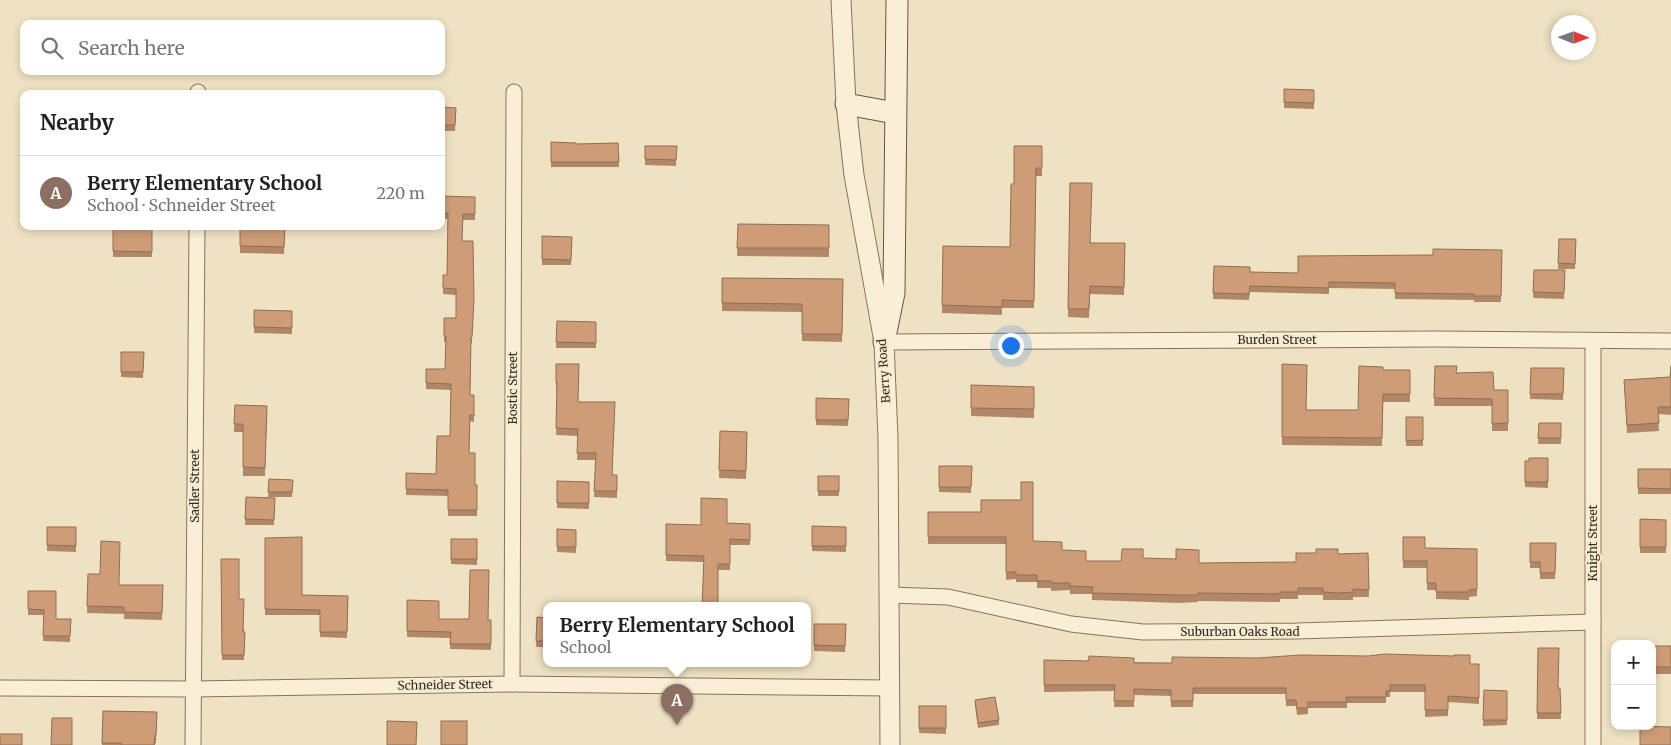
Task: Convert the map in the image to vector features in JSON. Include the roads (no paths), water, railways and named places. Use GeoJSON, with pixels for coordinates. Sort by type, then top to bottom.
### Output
{"type":"FeatureCollection","features":[{"type":"Feature","properties":{"kind":"main road"},"geometry":{"type":"LineString","coordinates":[[884,342],[894,293],[897,0]]}},
{"type":"Feature","properties":{"kind":"main road"},"geometry":{"type":"LineString","coordinates":[[846,104],[895,113]]}},
{"type":"Feature","properties":{"kind":"street","name":"Berry Road"},"geometry":{"type":"LineString","coordinates":[[841,0],[846,104],[854,175],[884,342],[888,438],[890,745]]}},
{"type":"Feature","properties":{"kind":"street","name":"Bostic Street"},"geometry":{"type":"LineString","coordinates":[[512,684],[514,92]]}},
{"type":"Feature","properties":{"kind":"street","name":"Sadler Street"},"geometry":{"type":"LineString","coordinates":[[192,745],[196,230]]}},
{"type":"Feature","properties":{"kind":"street","name":"Burden Street"},"geometry":{"type":"LineString","coordinates":[[884,342],[1425,339],[1671,341]]}},
{"type":"Feature","properties":{"kind":"street","name":"Knight Street"},"geometry":{"type":"LineString","coordinates":[[1593,341],[1593,745]]}},
{"type":"Feature","properties":{"kind":"street","name":"Suburban Oaks Road"},"geometry":{"type":"LineString","coordinates":[[890,595],[948,597],[1071,624],[1142,632],[1296,631],[1593,622]]}},
{"type":"Feature","properties":{"kind":"street","name":"Schneider Street"},"geometry":{"type":"LineString","coordinates":[[0,688],[193,689],[512,684],[890,688]]}},
{"type":"Feature","properties":{"kind":"place","name":"Berry Elementary School"},"geometry":{"type":"Point","coordinates":[677,725]}}]}
